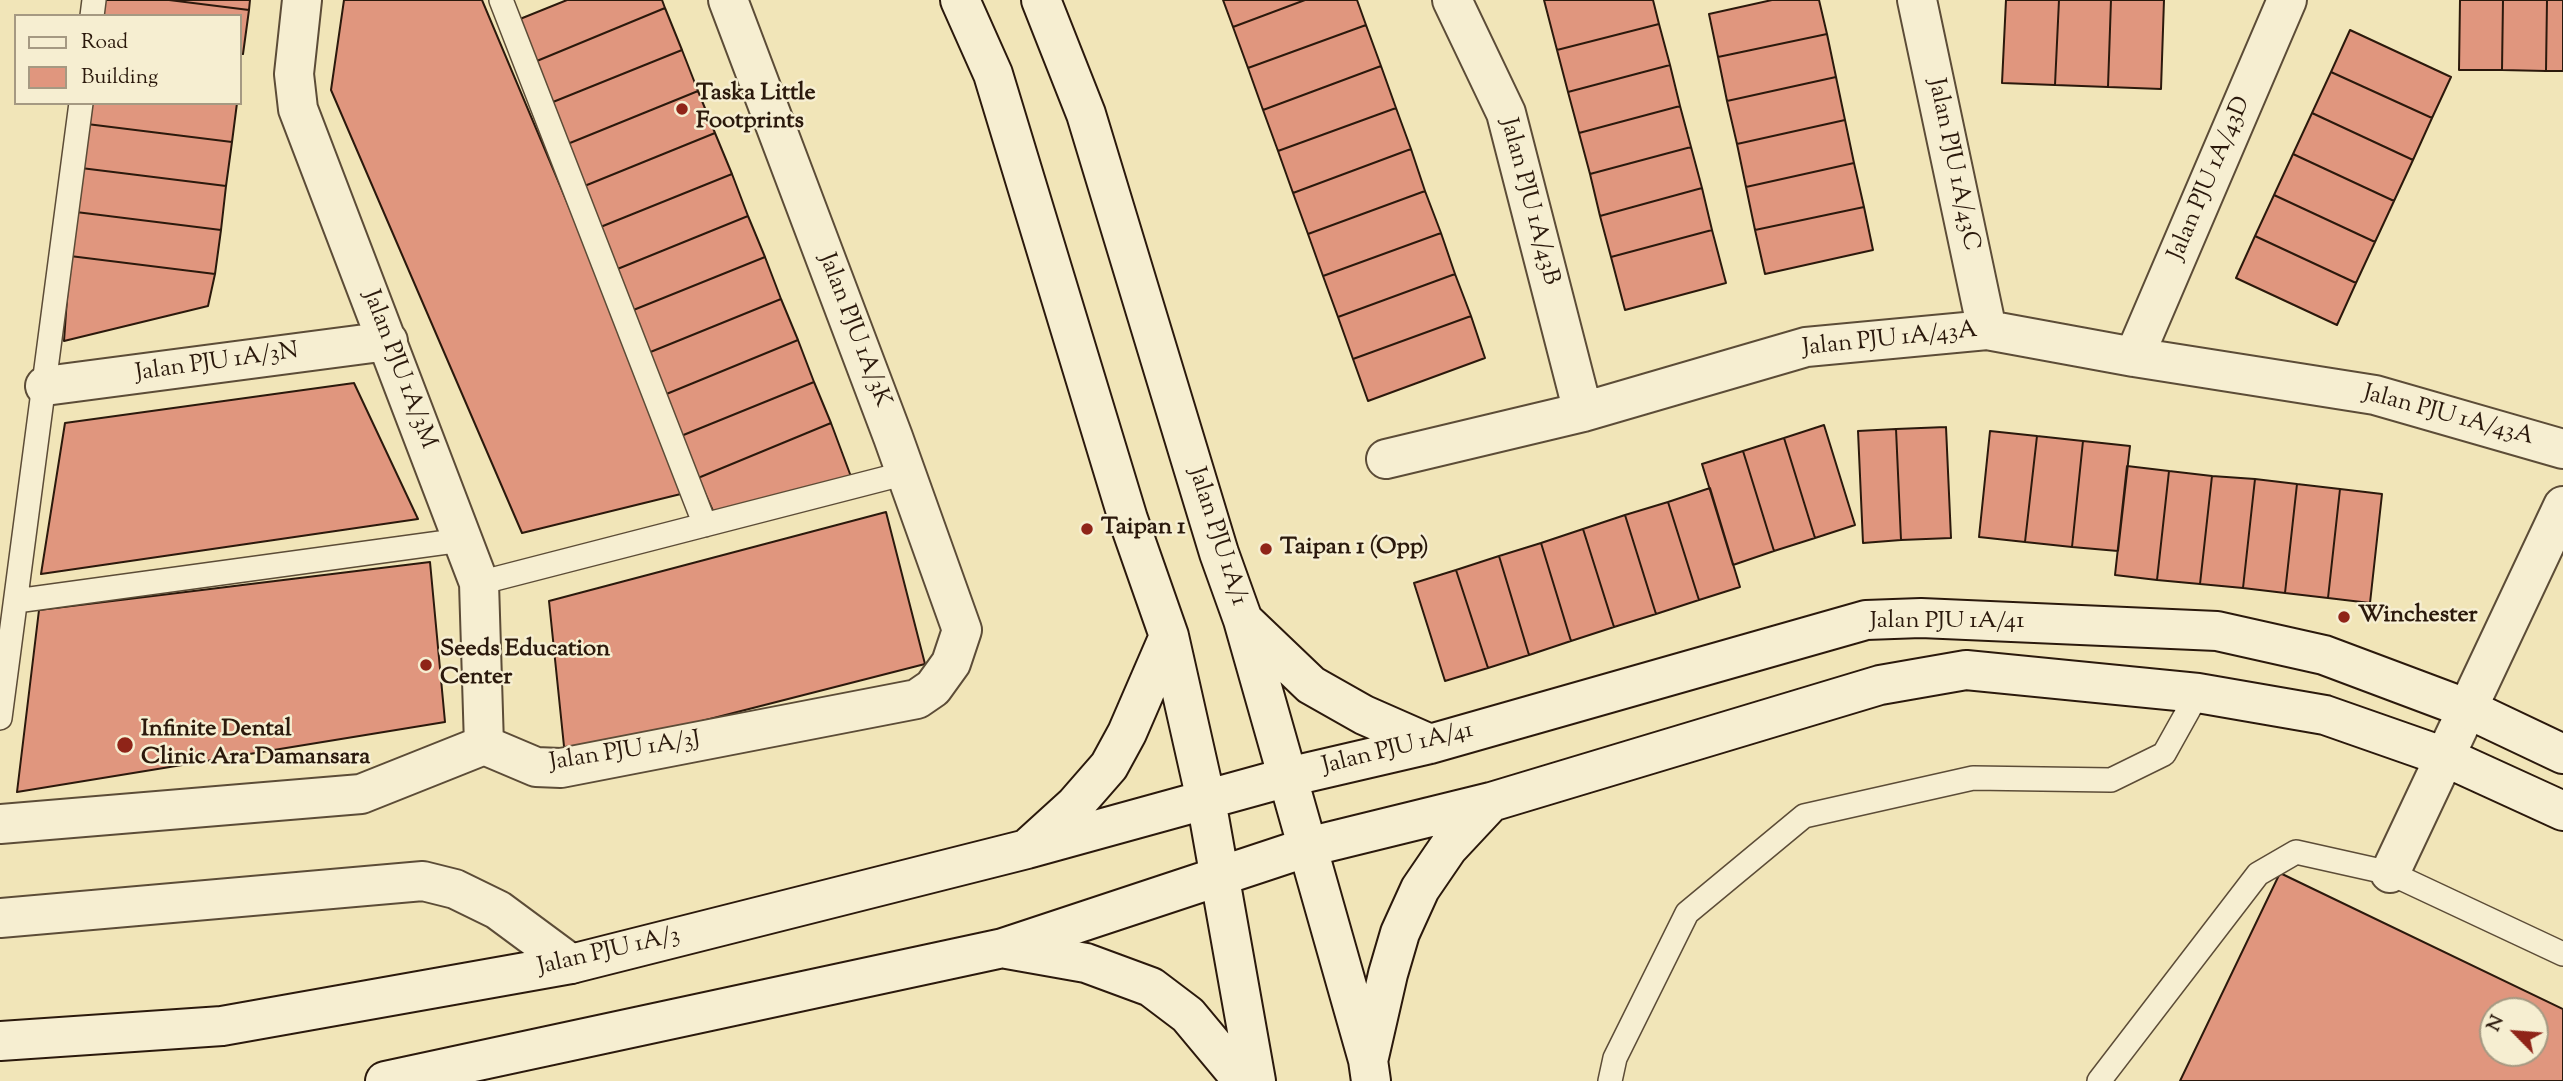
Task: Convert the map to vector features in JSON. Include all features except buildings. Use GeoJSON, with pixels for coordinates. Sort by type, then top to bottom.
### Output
{"type":"FeatureCollection","features":[{"type":"Feature","properties":{"kind":"street","name":"Jalan PJU 1A/3M"},"geometry":{"type":"LineString","coordinates":[[302,0],[294,74],[298,109],[478,583],[484,745]]}},
{"type":"Feature","properties":{"kind":"street","name":"Jalan PJU 1A/3K"},"geometry":{"type":"LineString","coordinates":[[728,0],[962,630],[951,663]]}},
{"type":"Feature","properties":{"kind":"street"},"geometry":{"type":"LineString","coordinates":[[960,0],[993,74],[1128,519],[1169,636],[1206,800],[1256,1081]]}},
{"type":"Feature","properties":{"kind":"street","name":"Jalan PJU 1A/1"},"geometry":{"type":"LineString","coordinates":[[1041,0],[1086,114],[1219,553],[1243,620],[1370,1070]]}},
{"type":"Feature","properties":{"kind":"street","name":"Jalan PJU 1A/43B"},"geometry":{"type":"LineString","coordinates":[[1452,0],[1506,113],[1583,412]]}},
{"type":"Feature","properties":{"kind":"street","name":"Jalan PJU 1A/43C"},"geometry":{"type":"LineString","coordinates":[[1917,0],[1987,330]]}},
{"type":"Feature","properties":{"kind":"street","name":"Jalan PJU 1A/43D"},"geometry":{"type":"LineString","coordinates":[[2134,358],[2287,0]]}},
{"type":"Feature","properties":{"kind":"street","name":"Jalan PJU 1A/43A"},"geometry":{"type":"LineString","coordinates":[[1386,459],[1583,412],[1807,347],[1987,330],[2134,358],[2375,395],[2563,449]]}},
{"type":"Feature","properties":{"kind":"street","name":"Jalan PJU 1A/3N"},"geometry":{"type":"LineString","coordinates":[[45,386],[388,341]]}},
{"type":"Feature","properties":{"kind":"street"},"geometry":{"type":"LineString","coordinates":[[2390,873],[2563,506]]}},
{"type":"Feature","properties":{"kind":"street","name":"Jalan PJU 1A/41"},"geometry":{"type":"LineString","coordinates":[[1206,800],[1430,744],[1866,620],[1921,618],[2217,631],[2324,655],[2468,709],[2563,754]]}},
{"type":"Feature","properties":{"kind":"street"},"geometry":{"type":"LineString","coordinates":[[1243,620],[1311,685],[1364,715],[1430,744]]}},
{"type":"Feature","properties":{"kind":"street"},"geometry":{"type":"LineString","coordinates":[[1027,849],[1075,805],[1109,766],[1128,733],[1169,636]]}},
{"type":"Feature","properties":{"kind":"street","name":"Jalan PJU 1A/3J"},"geometry":{"type":"LineString","coordinates":[[484,745],[536,767],[561,768],[917,698],[933,688],[951,663]]}},
{"type":"Feature","properties":{"kind":"street","name":"Jalan PJU 1A/41"},"geometry":{"type":"LineString","coordinates":[[1218,877],[1308,847],[1491,802],[1880,685],[1966,670],[2199,693],[2325,715],[2445,757],[2563,811]]}},
{"type":"Feature","properties":{"kind":"street"},"geometry":{"type":"LineString","coordinates":[[0,824],[361,794],[484,745]]}},
{"type":"Feature","properties":{"kind":"street","name":"Jalan PJU 1A/3"},"geometry":{"type":"LineString","coordinates":[[0,1041],[222,1026],[571,964],[1027,849],[1206,800]]}},
{"type":"Feature","properties":{"kind":"street"},"geometry":{"type":"LineString","coordinates":[[1370,1070],[1394,953],[1420,888],[1448,848],[1491,802]]}},
{"type":"Feature","properties":{"kind":"street"},"geometry":{"type":"LineString","coordinates":[[384,1081],[1003,948],[1218,877]]}},
{"type":"Feature","properties":{"kind":"street"},"geometry":{"type":"LineString","coordinates":[[0,918],[424,881],[455,889],[498,910],[571,964]]}},
{"type":"Feature","properties":{"kind":"street"},"geometry":{"type":"LineString","coordinates":[[1003,948],[1086,963],[1151,987],[1188,1016],[1243,1081]]}},
{"type":"Feature","properties":{"kind":"lane"},"geometry":{"type":"LineString","coordinates":[[507,2],[705,525]]}},
{"type":"Feature","properties":{"kind":"lane"},"geometry":{"type":"LineString","coordinates":[[0,718],[81,105]]}},
{"type":"Feature","properties":{"kind":"lane"},"geometry":{"type":"LineString","coordinates":[[478,583],[905,473]]}},
{"type":"Feature","properties":{"kind":"lane"},"geometry":{"type":"LineString","coordinates":[[16,601],[462,540]]}},
{"type":"Feature","properties":{"kind":"lane"},"geometry":{"type":"LineString","coordinates":[[1610,1081],[1615,1058],[1687,913],[1804,816],[1973,778],[2111,780],[2164,754],[2199,693]]}},
{"type":"Feature","properties":{"kind":"lane"},"geometry":{"type":"LineString","coordinates":[[2099,1081],[2258,874],[2296,852],[2390,873],[2563,954]]}},
{"type":"Feature","properties":{"kind":"place","name":"Taska Little Footprints"},"geometry":{"type":"Point","coordinates":[682,109]}},
{"type":"Feature","properties":{"kind":"place","name":"Taipan 1"},"geometry":{"type":"Point","coordinates":[1087,529]}},
{"type":"Feature","properties":{"kind":"place","name":"Taipan 1 (Opp)"},"geometry":{"type":"Point","coordinates":[1266,549]}},
{"type":"Feature","properties":{"kind":"place","name":"Winchester"},"geometry":{"type":"Point","coordinates":[2344,617]}},
{"type":"Feature","properties":{"kind":"place","name":"Seeds Education Center"},"geometry":{"type":"Point","coordinates":[426,665]}},
{"type":"Feature","properties":{"kind":"place","name":"Infinite Dental Clinic Ara Damansara"},"geometry":{"type":"Point","coordinates":[125,745]}}]}
